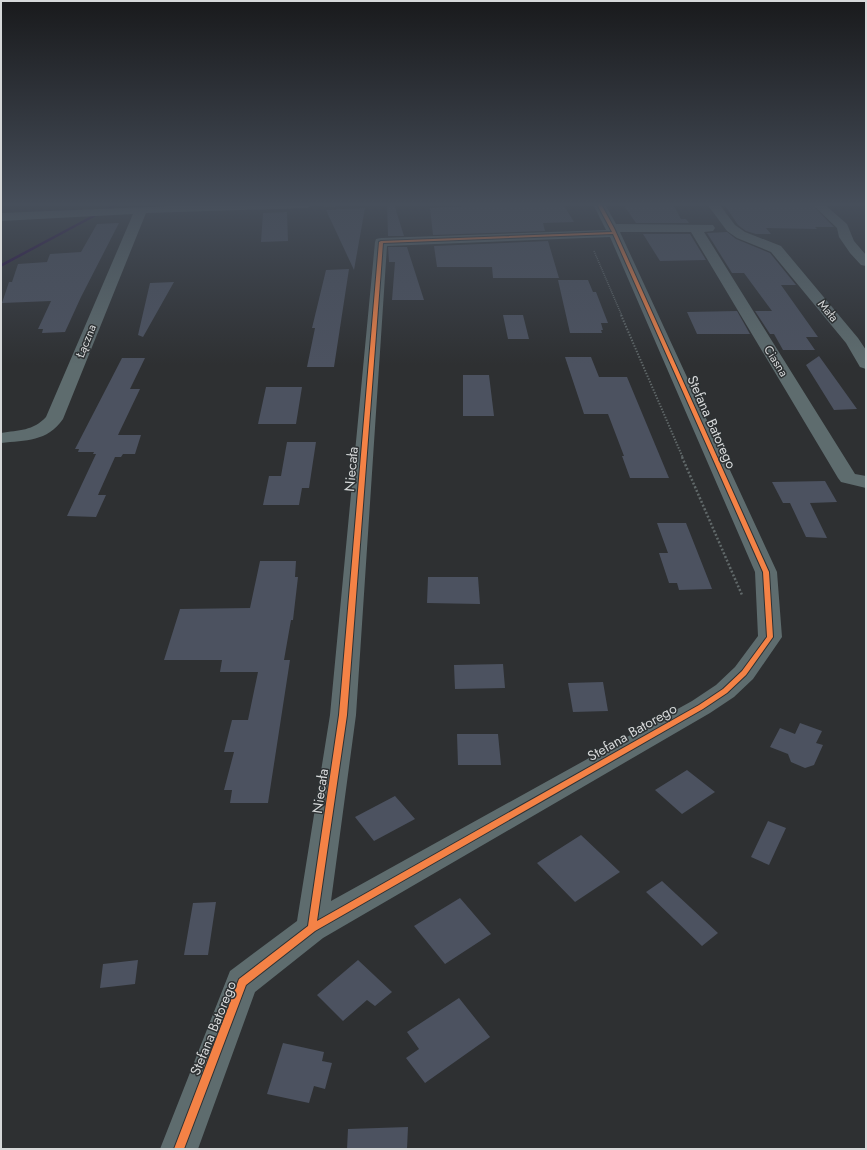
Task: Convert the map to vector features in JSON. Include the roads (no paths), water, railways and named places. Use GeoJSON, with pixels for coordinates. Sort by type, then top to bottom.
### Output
{"type":"FeatureCollection","features":[{"type":"Feature","properties":{"kind":"street","name":"Łączna"},"geometry":{"type":"LineString","coordinates":[[1,438],[32,434],[45,429],[54,419],[121,258]]}},
{"type":"Feature","properties":{"kind":"street","name":"Niecała"},"geometry":{"type":"LineString","coordinates":[[312,928],[343,715],[380,258]]}},
{"type":"Feature","properties":{"kind":"street","name":"Stefana Batorego"},"geometry":{"type":"LineString","coordinates":[[179,1149],[242,982],[312,928],[701,707],[725,691],[744,673],[770,637],[766,572],[620,258]]}},
{"type":"Feature","properties":{"kind":"street","name":"Ciasna"},"geometry":{"type":"LineString","coordinates":[[713,258],[848,478],[866,482]]}},
{"type":"Feature","properties":{"kind":"street","name":"Mała"},"geometry":{"type":"LineString","coordinates":[[784,258],[859,341],[866,364]]}},
{"type":"Feature","properties":{"kind":"waterway"},"geometry":{"type":"LineString","coordinates":[[1,266],[16,258]]}}]}
